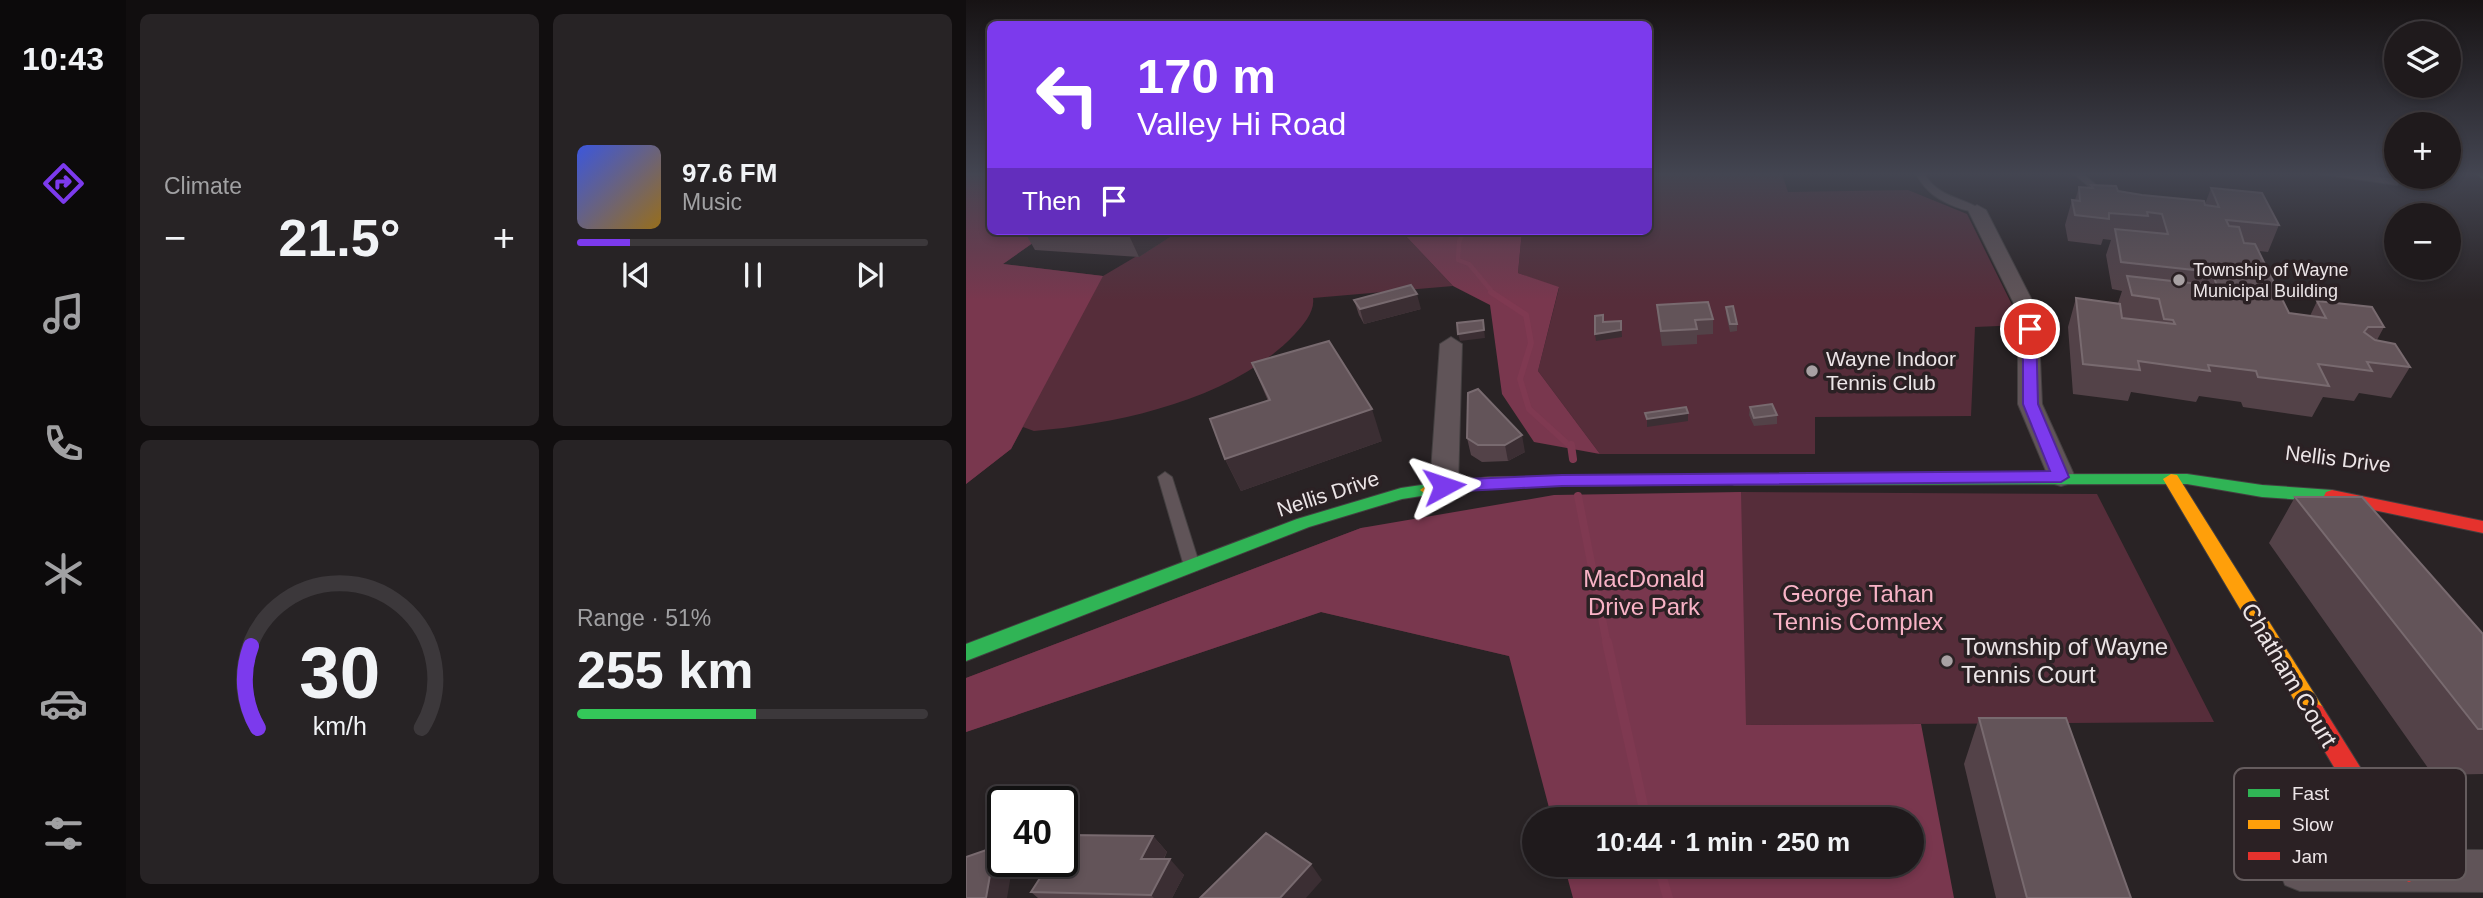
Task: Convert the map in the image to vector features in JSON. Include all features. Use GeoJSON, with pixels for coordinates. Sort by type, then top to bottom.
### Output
{"type":"FeatureCollection","features":[{"type":"Feature","properties":{"kind":"street"},"geometry":{"type":"LineString","coordinates":[[1980,216],[2028,312],[2031,404],[2061,477]]}},
{"type":"Feature","properties":{"kind":"street"},"geometry":{"type":"LineString","coordinates":[[1444,486],[1451,344]]}},
{"type":"Feature","properties":{"kind":"street","name":"Nellis Drive"},"geometry":{"type":"LineString","coordinates":[[2179,479],[2247,471]]}},
{"type":"Feature","properties":{"kind":"street","name":"Nellis Drive"},"geometry":{"type":"LineString","coordinates":[[966,653],[1356,505],[1444,486],[1562,480],[2061,477],[2179,479],[2262,491],[2343,497],[2483,528]]}},
{"type":"Feature","properties":{"kind":"street","name":"Chatham Court"},"geometry":{"type":"LineString","coordinates":[[2179,479],[2349,768]]}},
{"type":"Feature","properties":{"kind":"lane"},"geometry":{"type":"LineString","coordinates":[[1165,477],[1192,565]]}},
{"type":"Feature","properties":{"kind":"green space"},"geometry":{"type":"Polygon","coordinates":[[[966,216],[987,216],[987,235],[1044,235],[1003,264],[1103,276],[1169,237],[1164,235],[1405,235],[1453,286],[1313,298],[1311,312],[1295,334],[1270,357],[1241,376],[1174,404],[1138,414],[1034,431],[1023,427],[1011,449],[966,484],[966,216]]]}},
{"type":"Feature","properties":{"kind":"green space"},"geometry":{"type":"Polygon","coordinates":[[[966,216],[987,216],[987,235],[1044,235],[1003,264],[1103,276],[1011,449],[966,484],[966,216]]]}},
{"type":"Feature","properties":{"kind":"green space"},"geometry":{"type":"Polygon","coordinates":[[[1652,216],[1968,216],[2022,325],[1975,327],[1971,416],[1815,417],[1815,454],[1600,454],[1538,371],[1559,288],[1518,273],[1522,235],[1652,235],[1652,216]]]}},
{"type":"Feature","properties":{"kind":"green space"},"geometry":{"type":"Polygon","coordinates":[[[1405,235],[1522,235],[1518,273],[1559,287],[1538,371],[1600,454],[1534,442],[1502,394],[1490,305],[1453,286],[1405,235]]]}},
{"type":"Feature","properties":{"kind":"green space","name":"George Tahan Tennis Complex"},"geometry":{"type":"Polygon","coordinates":[[[1741,492],[2097,494],[2214,722],[1746,725],[1509,656],[1321,612],[966,732],[966,678],[1361,528],[1741,492]]]}},
{"type":"Feature","properties":{"kind":"green space","name":"MacDonald Drive Park"},"geometry":{"type":"Polygon","coordinates":[[[1741,492],[1746,725],[1921,724],[1954,898],[1573,898],[1567,877],[1924,877],[1924,807],[1549,807],[1509,656],[1321,612],[966,732],[966,678],[1361,528],[1554,495],[1741,492]]]}},
{"type":"Feature","properties":{"kind":"building"},"geometry":{"type":"Polygon","coordinates":[[[2083,216],[2109,216],[2109,219],[2083,216]]]}},
{"type":"Feature","properties":{"kind":"building"},"geometry":{"type":"Polygon","coordinates":[[[2163,216],[2274,216],[2279,225],[2226,220],[2229,226],[2239,227],[2244,243],[2255,244],[2289,313],[2326,318],[2317,301],[2372,307],[2384,327],[2368,327],[2364,332],[2375,340],[2395,344],[2410,367],[2367,362],[2372,371],[2318,364],[2329,386],[2258,377],[2256,371],[2208,365],[2210,371],[2138,361],[2140,370],[2083,364],[2076,298],[2120,304],[2122,318],[2175,324],[2173,320],[2164,319],[2159,299],[2132,295],[2127,276],[2217,286],[2212,272],[2121,262],[2115,229],[2168,234],[2163,216]]]}},
{"type":"Feature","properties":{"kind":"building"},"geometry":{"type":"Polygon","coordinates":[[[1411,285],[1417,294],[1360,309],[1354,300],[1411,285]]]}},
{"type":"Feature","properties":{"kind":"building"},"geometry":{"type":"Polygon","coordinates":[[[1708,302],[1713,319],[1695,320],[1697,329],[1661,331],[1657,305],[1708,302]]]}},
{"type":"Feature","properties":{"kind":"building"},"geometry":{"type":"Polygon","coordinates":[[[1733,306],[1737,324],[1730,324],[1726,307],[1733,306]]]}},
{"type":"Feature","properties":{"kind":"building"},"geometry":{"type":"Polygon","coordinates":[[[1603,315],[1603,322],[1621,321],[1621,330],[1595,334],[1595,316],[1603,315]]]}},
{"type":"Feature","properties":{"kind":"building"},"geometry":{"type":"Polygon","coordinates":[[[1483,320],[1484,330],[1458,334],[1457,323],[1483,320]]]}},
{"type":"Feature","properties":{"kind":"building"},"geometry":{"type":"Polygon","coordinates":[[[1329,341],[1372,409],[1225,459],[1210,419],[1270,400],[1252,363],[1329,341]]]}},
{"type":"Feature","properties":{"kind":"building"},"geometry":{"type":"Polygon","coordinates":[[[1478,389],[1522,435],[1505,445],[1478,445],[1467,438],[1468,393],[1478,389]]]}},
{"type":"Feature","properties":{"kind":"building"},"geometry":{"type":"Polygon","coordinates":[[[1772,404],[1777,415],[1754,418],[1750,407],[1772,404]]]}},
{"type":"Feature","properties":{"kind":"building"},"geometry":{"type":"Polygon","coordinates":[[[1686,407],[1688,413],[1647,419],[1645,413],[1686,407]]]}},
{"type":"Feature","properties":{"kind":"building"},"geometry":{"type":"Polygon","coordinates":[[[2295,497],[2362,497],[2483,634],[2483,729],[2478,729],[2295,497]]]}},
{"type":"Feature","properties":{"kind":"building"},"geometry":{"type":"Polygon","coordinates":[[[1979,718],[2066,718],[2131,898],[2027,898],[1979,718]]]}},
{"type":"Feature","properties":{"kind":"building"},"geometry":{"type":"Polygon","coordinates":[[[1266,833],[1311,864],[1280,898],[1200,898],[1266,833]]]}},
{"type":"Feature","properties":{"kind":"building"},"geometry":{"type":"Polygon","coordinates":[[[1078,835],[1153,836],[1141,859],[1170,859],[1151,895],[1031,892],[1041,877],[1078,877],[1078,835]]]}},
{"type":"Feature","properties":{"kind":"building"},"geometry":{"type":"Polygon","coordinates":[[[987,850],[987,877],[990,877],[986,898],[966,898],[966,857],[987,850]]]}},
{"type":"Feature","properties":{"kind":"waterway"},"geometry":{"type":"LineString","coordinates":[[1462,235],[1458,260],[1469,264],[1494,294]]}},
{"type":"Feature","properties":{"kind":"waterway"},"geometry":{"type":"LineString","coordinates":[[1494,294],[1526,315],[1531,343],[1520,379],[1529,409],[1571,447]]}},
{"type":"Feature","properties":{"kind":"waterway"},"geometry":{"type":"LineString","coordinates":[[1571,445],[1573,459]]}},
{"type":"Feature","properties":{"kind":"waterway"},"geometry":{"type":"LineString","coordinates":[[1578,496],[1607,644]]}},
{"type":"Feature","properties":{"kind":"waterway"},"geometry":{"type":"LineString","coordinates":[[1607,642],[1643,807]]}},
{"type":"Feature","properties":{"kind":"waterway"},"geometry":{"type":"LineString","coordinates":[[1662,877],[1668,898]]}},
{"type":"Feature","properties":{"kind":"traffic: fast"},"geometry":{"type":"LineString","coordinates":[[1734,480],[2187,479],[2262,491],[2332,496]]}},
{"type":"Feature","properties":{"kind":"traffic: fast"},"geometry":{"type":"LineString","coordinates":[[966,653],[1303,523],[1401,494],[1428,490]]}},
{"type":"Feature","properties":{"kind":"traffic: slow"},"geometry":{"type":"LineString","coordinates":[[2171,479],[2314,713]]}},
{"type":"Feature","properties":{"kind":"traffic: slow"},"geometry":{"type":"LineString","coordinates":[[1428,490],[1490,482],[1734,480]]}},
{"type":"Feature","properties":{"kind":"traffic: jam"},"geometry":{"type":"LineString","coordinates":[[2332,496],[2483,527]]}},
{"type":"Feature","properties":{"kind":"traffic: jam"},"geometry":{"type":"LineString","coordinates":[[2314,713],[2347,768]]}},
{"type":"Feature","properties":{"kind":"place","name":"Township of Wayne Municipal Building"},"geometry":{"type":"Point","coordinates":[2179,280]}},
{"type":"Feature","properties":{"kind":"place","name":"Wayne Indoor Tennis Club"},"geometry":{"type":"Point","coordinates":[1812,371]}},
{"type":"Feature","properties":{"kind":"place","name":"Township of Wayne Tennis Court"},"geometry":{"type":"Point","coordinates":[1947,661]}},
{"type":"Feature","properties":{"kind":"route"},"geometry":{"type":"LineString","coordinates":[[1444,486],[1562,480],[2061,477],[2031,404],[2030,329]]}}]}
